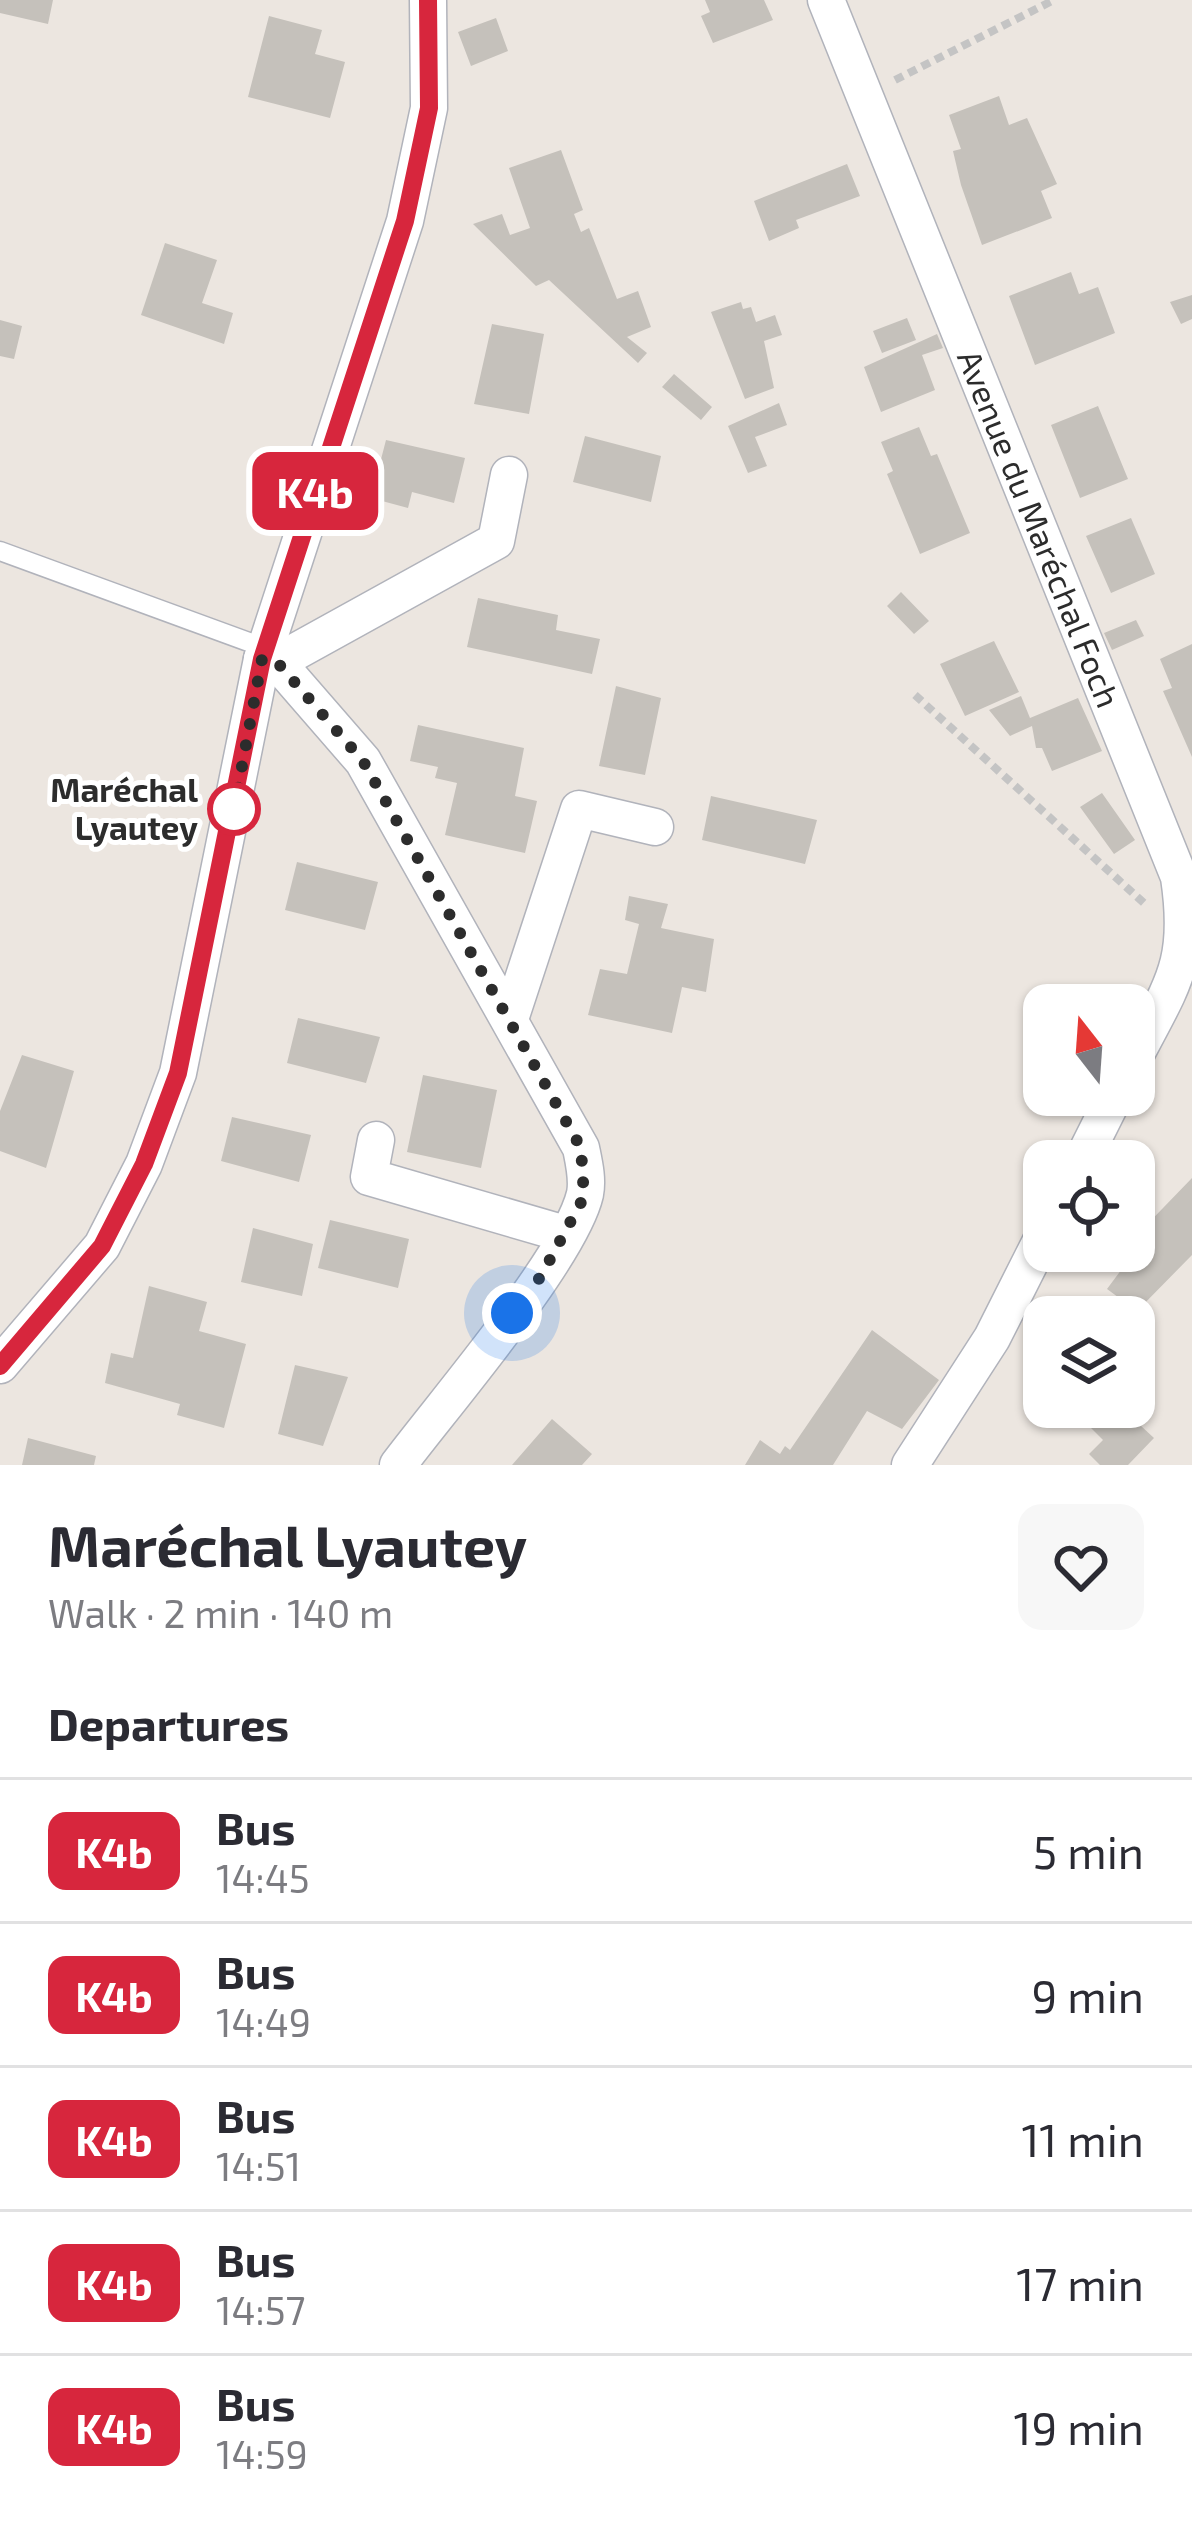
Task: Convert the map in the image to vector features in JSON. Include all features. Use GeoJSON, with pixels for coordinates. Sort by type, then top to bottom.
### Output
{"type":"FeatureCollection","features":[{"type":"Feature","properties":{"kind":"street"},"geometry":{"type":"LineString","coordinates":[[0,1366],[102,1246],[144,1164],[178,1073],[268,656],[405,221],[429,108],[428,0]]}},
{"type":"Feature","properties":{"kind":"street","name":"Avenue du Maréchal Foch"},"geometry":{"type":"LineString","coordinates":[[826,0],[1179,877],[1187,952]]}},
{"type":"Feature","properties":{"kind":"street"},"geometry":{"type":"LineString","coordinates":[[268,656],[496,541],[509,475]]}},
{"type":"Feature","properties":{"kind":"street"},"geometry":{"type":"LineString","coordinates":[[268,656],[363,761],[581,1148],[584,1197],[541,1276],[398,1465]]}},
{"type":"Feature","properties":{"kind":"street"},"geometry":{"type":"LineString","coordinates":[[510,1018],[579,809],[655,827]]}},
{"type":"Feature","properties":{"kind":"street"},"geometry":{"type":"LineString","coordinates":[[1155,1016],[1187,952]]}},
{"type":"Feature","properties":{"kind":"street"},"geometry":{"type":"LineString","coordinates":[[376,1140],[369,1177],[565,1234]]}},
{"type":"Feature","properties":{"kind":"street"},"geometry":{"type":"LineString","coordinates":[[910,1465],[992,1338],[1025,1272]]}},
{"type":"Feature","properties":{"kind":"lane"},"geometry":{"type":"LineString","coordinates":[[0,550],[268,656]]}},
{"type":"Feature","properties":{"kind":"path"},"geometry":{"type":"LineString","coordinates":[[865,95],[1054,0]]}},
{"type":"Feature","properties":{"kind":"path"},"geometry":{"type":"LineString","coordinates":[[915,695],[1187,952]]}},
{"type":"Feature","properties":{"kind":"building"},"geometry":{"type":"Polygon","coordinates":[[[0,0],[53,0],[48,24],[0,13],[0,0]]]}},
{"type":"Feature","properties":{"kind":"building"},"geometry":{"type":"Polygon","coordinates":[[[705,0],[764,0],[773,20],[713,43],[701,16],[710,12],[705,0]]]}},
{"type":"Feature","properties":{"kind":"building"},"geometry":{"type":"Polygon","coordinates":[[[269,16],[322,30],[315,54],[345,62],[330,118],[248,97],[269,16]]]}},
{"type":"Feature","properties":{"kind":"building"},"geometry":{"type":"Polygon","coordinates":[[[496,18],[508,51],[471,66],[458,32],[496,18]]]}},
{"type":"Feature","properties":{"kind":"building"},"geometry":{"type":"Polygon","coordinates":[[[999,96],[1009,125],[1027,118],[1057,184],[1041,191],[1052,218],[982,245],[961,185],[953,151],[961,149],[949,115],[999,96]]]}},
{"type":"Feature","properties":{"kind":"building"},"geometry":{"type":"Polygon","coordinates":[[[561,150],[583,210],[574,214],[581,232],[589,228],[617,299],[638,291],[651,327],[627,337],[647,353],[638,363],[549,280],[536,286],[473,224],[502,214],[510,235],[530,228],[509,168],[561,150]]]}},
{"type":"Feature","properties":{"kind":"building"},"geometry":{"type":"Polygon","coordinates":[[[847,164],[860,196],[796,220],[799,228],[769,241],[754,201],[847,164]]]}},
{"type":"Feature","properties":{"kind":"building"},"geometry":{"type":"Polygon","coordinates":[[[165,243],[217,260],[202,303],[233,313],[224,344],[141,315],[165,243]]]}},
{"type":"Feature","properties":{"kind":"building"},"geometry":{"type":"Polygon","coordinates":[[[1071,272],[1079,294],[1098,287],[1115,333],[1035,365],[1009,296],[1071,272]]]}},
{"type":"Feature","properties":{"kind":"building"},"geometry":{"type":"Polygon","coordinates":[[[1192,295],[1192,319],[1181,324],[1170,302],[1192,295]]]}},
{"type":"Feature","properties":{"kind":"building"},"geometry":{"type":"Polygon","coordinates":[[[741,302],[743,309],[751,307],[756,322],[775,315],[782,335],[764,341],[774,388],[745,399],[711,312],[741,302]]]}},
{"type":"Feature","properties":{"kind":"building"},"geometry":{"type":"Polygon","coordinates":[[[907,318],[916,340],[882,353],[873,331],[907,318]]]}},
{"type":"Feature","properties":{"kind":"building"},"geometry":{"type":"Polygon","coordinates":[[[0,320],[22,326],[14,359],[0,356],[0,320]]]}},
{"type":"Feature","properties":{"kind":"building"},"geometry":{"type":"Polygon","coordinates":[[[492,324],[544,334],[529,414],[474,404],[492,324]]]}},
{"type":"Feature","properties":{"kind":"building"},"geometry":{"type":"Polygon","coordinates":[[[937,334],[943,348],[922,355],[935,390],[881,412],[864,367],[937,334]]]}},
{"type":"Feature","properties":{"kind":"building"},"geometry":{"type":"Polygon","coordinates":[[[674,374],[712,407],[701,420],[662,387],[674,374]]]}},
{"type":"Feature","properties":{"kind":"building"},"geometry":{"type":"Polygon","coordinates":[[[779,403],[787,425],[755,437],[767,466],[748,473],[728,426],[779,403]]]}},
{"type":"Feature","properties":{"kind":"building"},"geometry":{"type":"Polygon","coordinates":[[[1098,406],[1128,479],[1080,498],[1051,425],[1098,406]]]}},
{"type":"Feature","properties":{"kind":"building"},"geometry":{"type":"Polygon","coordinates":[[[919,427],[931,456],[937,454],[970,533],[920,554],[887,474],[893,471],[881,442],[919,427]]]}},
{"type":"Feature","properties":{"kind":"building"},"geometry":{"type":"Polygon","coordinates":[[[585,436],[661,456],[651,502],[573,482],[585,436]]]}},
{"type":"Feature","properties":{"kind":"building"},"geometry":{"type":"Polygon","coordinates":[[[386,440],[465,458],[454,503],[412,492],[408,508],[371,498],[386,440]]]}},
{"type":"Feature","properties":{"kind":"building"},"geometry":{"type":"Polygon","coordinates":[[[1131,518],[1155,574],[1111,593],[1086,536],[1131,518]]]}},
{"type":"Feature","properties":{"kind":"building"},"geometry":{"type":"Polygon","coordinates":[[[901,592],[929,621],[914,634],[887,606],[901,592]]]}},
{"type":"Feature","properties":{"kind":"building"},"geometry":{"type":"Polygon","coordinates":[[[478,598],[558,615],[556,630],[600,639],[592,674],[467,647],[478,598]]]}},
{"type":"Feature","properties":{"kind":"building"},"geometry":{"type":"Polygon","coordinates":[[[1136,620],[1144,636],[1112,650],[1104,633],[1136,620]]]}},
{"type":"Feature","properties":{"kind":"building"},"geometry":{"type":"Polygon","coordinates":[[[994,641],[1019,692],[965,716],[940,664],[994,641]]]}},
{"type":"Feature","properties":{"kind":"building"},"geometry":{"type":"Polygon","coordinates":[[[1192,644],[1192,757],[1163,691],[1172,688],[1160,659],[1192,644]]]}},
{"type":"Feature","properties":{"kind":"building"},"geometry":{"type":"Polygon","coordinates":[[[616,686],[661,698],[645,775],[599,766],[616,686]]]}},
{"type":"Feature","properties":{"kind":"building"},"geometry":{"type":"Polygon","coordinates":[[[1021,696],[1030,718],[1078,698],[1102,751],[1052,771],[1042,748],[1036,748],[1032,726],[1010,736],[989,710],[1021,696]]]}},
{"type":"Feature","properties":{"kind":"building"},"geometry":{"type":"Polygon","coordinates":[[[418,725],[524,748],[515,796],[537,801],[525,853],[445,835],[457,783],[435,778],[438,767],[410,761],[418,725]]]}},
{"type":"Feature","properties":{"kind":"building"},"geometry":{"type":"Polygon","coordinates":[[[1102,793],[1135,840],[1114,854],[1080,807],[1102,793]]]}},
{"type":"Feature","properties":{"kind":"building"},"geometry":{"type":"Polygon","coordinates":[[[711,796],[817,820],[805,864],[702,840],[711,796]]]}},
{"type":"Feature","properties":{"kind":"building"},"geometry":{"type":"Polygon","coordinates":[[[297,862],[378,882],[365,930],[285,910],[297,862]]]}},
{"type":"Feature","properties":{"kind":"building"},"geometry":{"type":"Polygon","coordinates":[[[629,896],[668,904],[661,928],[714,939],[706,992],[682,987],[672,1033],[588,1015],[600,969],[627,974],[639,924],[625,920],[629,896]]]}},
{"type":"Feature","properties":{"kind":"building"},"geometry":{"type":"Polygon","coordinates":[[[298,1018],[380,1037],[366,1083],[287,1063],[298,1018]]]}},
{"type":"Feature","properties":{"kind":"building"},"geometry":{"type":"Polygon","coordinates":[[[22,1055],[74,1071],[46,1168],[0,1151],[0,1111],[22,1055]]]}},
{"type":"Feature","properties":{"kind":"building"},"geometry":{"type":"Polygon","coordinates":[[[423,1075],[497,1090],[481,1168],[407,1152],[423,1075]]]}},
{"type":"Feature","properties":{"kind":"building"},"geometry":{"type":"Polygon","coordinates":[[[232,1117],[311,1135],[299,1182],[221,1161],[232,1117]]]}},
{"type":"Feature","properties":{"kind":"building"},"geometry":{"type":"Polygon","coordinates":[[[1192,1178],[1192,1255],[1152,1296],[1117,1296],[1107,1289],[1120,1272],[1155,1272],[1155,1216],[1192,1178]]]}},
{"type":"Feature","properties":{"kind":"building"},"geometry":{"type":"Polygon","coordinates":[[[330,1220],[409,1239],[398,1288],[318,1268],[330,1220]]]}},
{"type":"Feature","properties":{"kind":"building"},"geometry":{"type":"Polygon","coordinates":[[[253,1228],[313,1244],[302,1296],[241,1282],[253,1228]]]}},
{"type":"Feature","properties":{"kind":"building"},"geometry":{"type":"Polygon","coordinates":[[[149,1286],[207,1302],[199,1331],[246,1344],[224,1428],[177,1415],[180,1404],[105,1383],[111,1353],[133,1358],[149,1286]]]}},
{"type":"Feature","properties":{"kind":"building"},"geometry":{"type":"Polygon","coordinates":[[[872,1330],[939,1380],[902,1429],[867,1411],[833,1465],[745,1465],[760,1440],[780,1454],[785,1446],[790,1450],[872,1330]]]}},
{"type":"Feature","properties":{"kind":"building"},"geometry":{"type":"Polygon","coordinates":[[[295,1365],[348,1377],[323,1446],[278,1434],[295,1365]]]}},
{"type":"Feature","properties":{"kind":"building"},"geometry":{"type":"Polygon","coordinates":[[[552,1419],[592,1454],[582,1465],[512,1465],[552,1419]]]}},
{"type":"Feature","properties":{"kind":"building"},"geometry":{"type":"Polygon","coordinates":[[[1091,1428],[1143,1428],[1154,1438],[1128,1465],[1100,1465],[1089,1454],[1103,1440],[1091,1428]]]}},
{"type":"Feature","properties":{"kind":"building"},"geometry":{"type":"Polygon","coordinates":[[[28,1438],[96,1456],[94,1465],[22,1465],[28,1438]]]}},
{"type":"Feature","properties":{"kind":"bus line","name":"K4b"},"geometry":{"type":"LineString","coordinates":[[0,1366],[102,1246],[144,1164],[178,1073],[203,970],[262,659],[405,221],[429,108],[428,0]]}},
{"type":"Feature","properties":{"kind":"place","name":"Maréchal Lyautey"},"geometry":{"type":"Point","coordinates":[234,809]}},
{"type":"Feature","properties":{"kind":"route"},"geometry":{"type":"LineString","coordinates":[[234,809],[262,659],[277,662],[363,761],[581,1148],[584,1197],[541,1276],[512,1313]]}}]}
